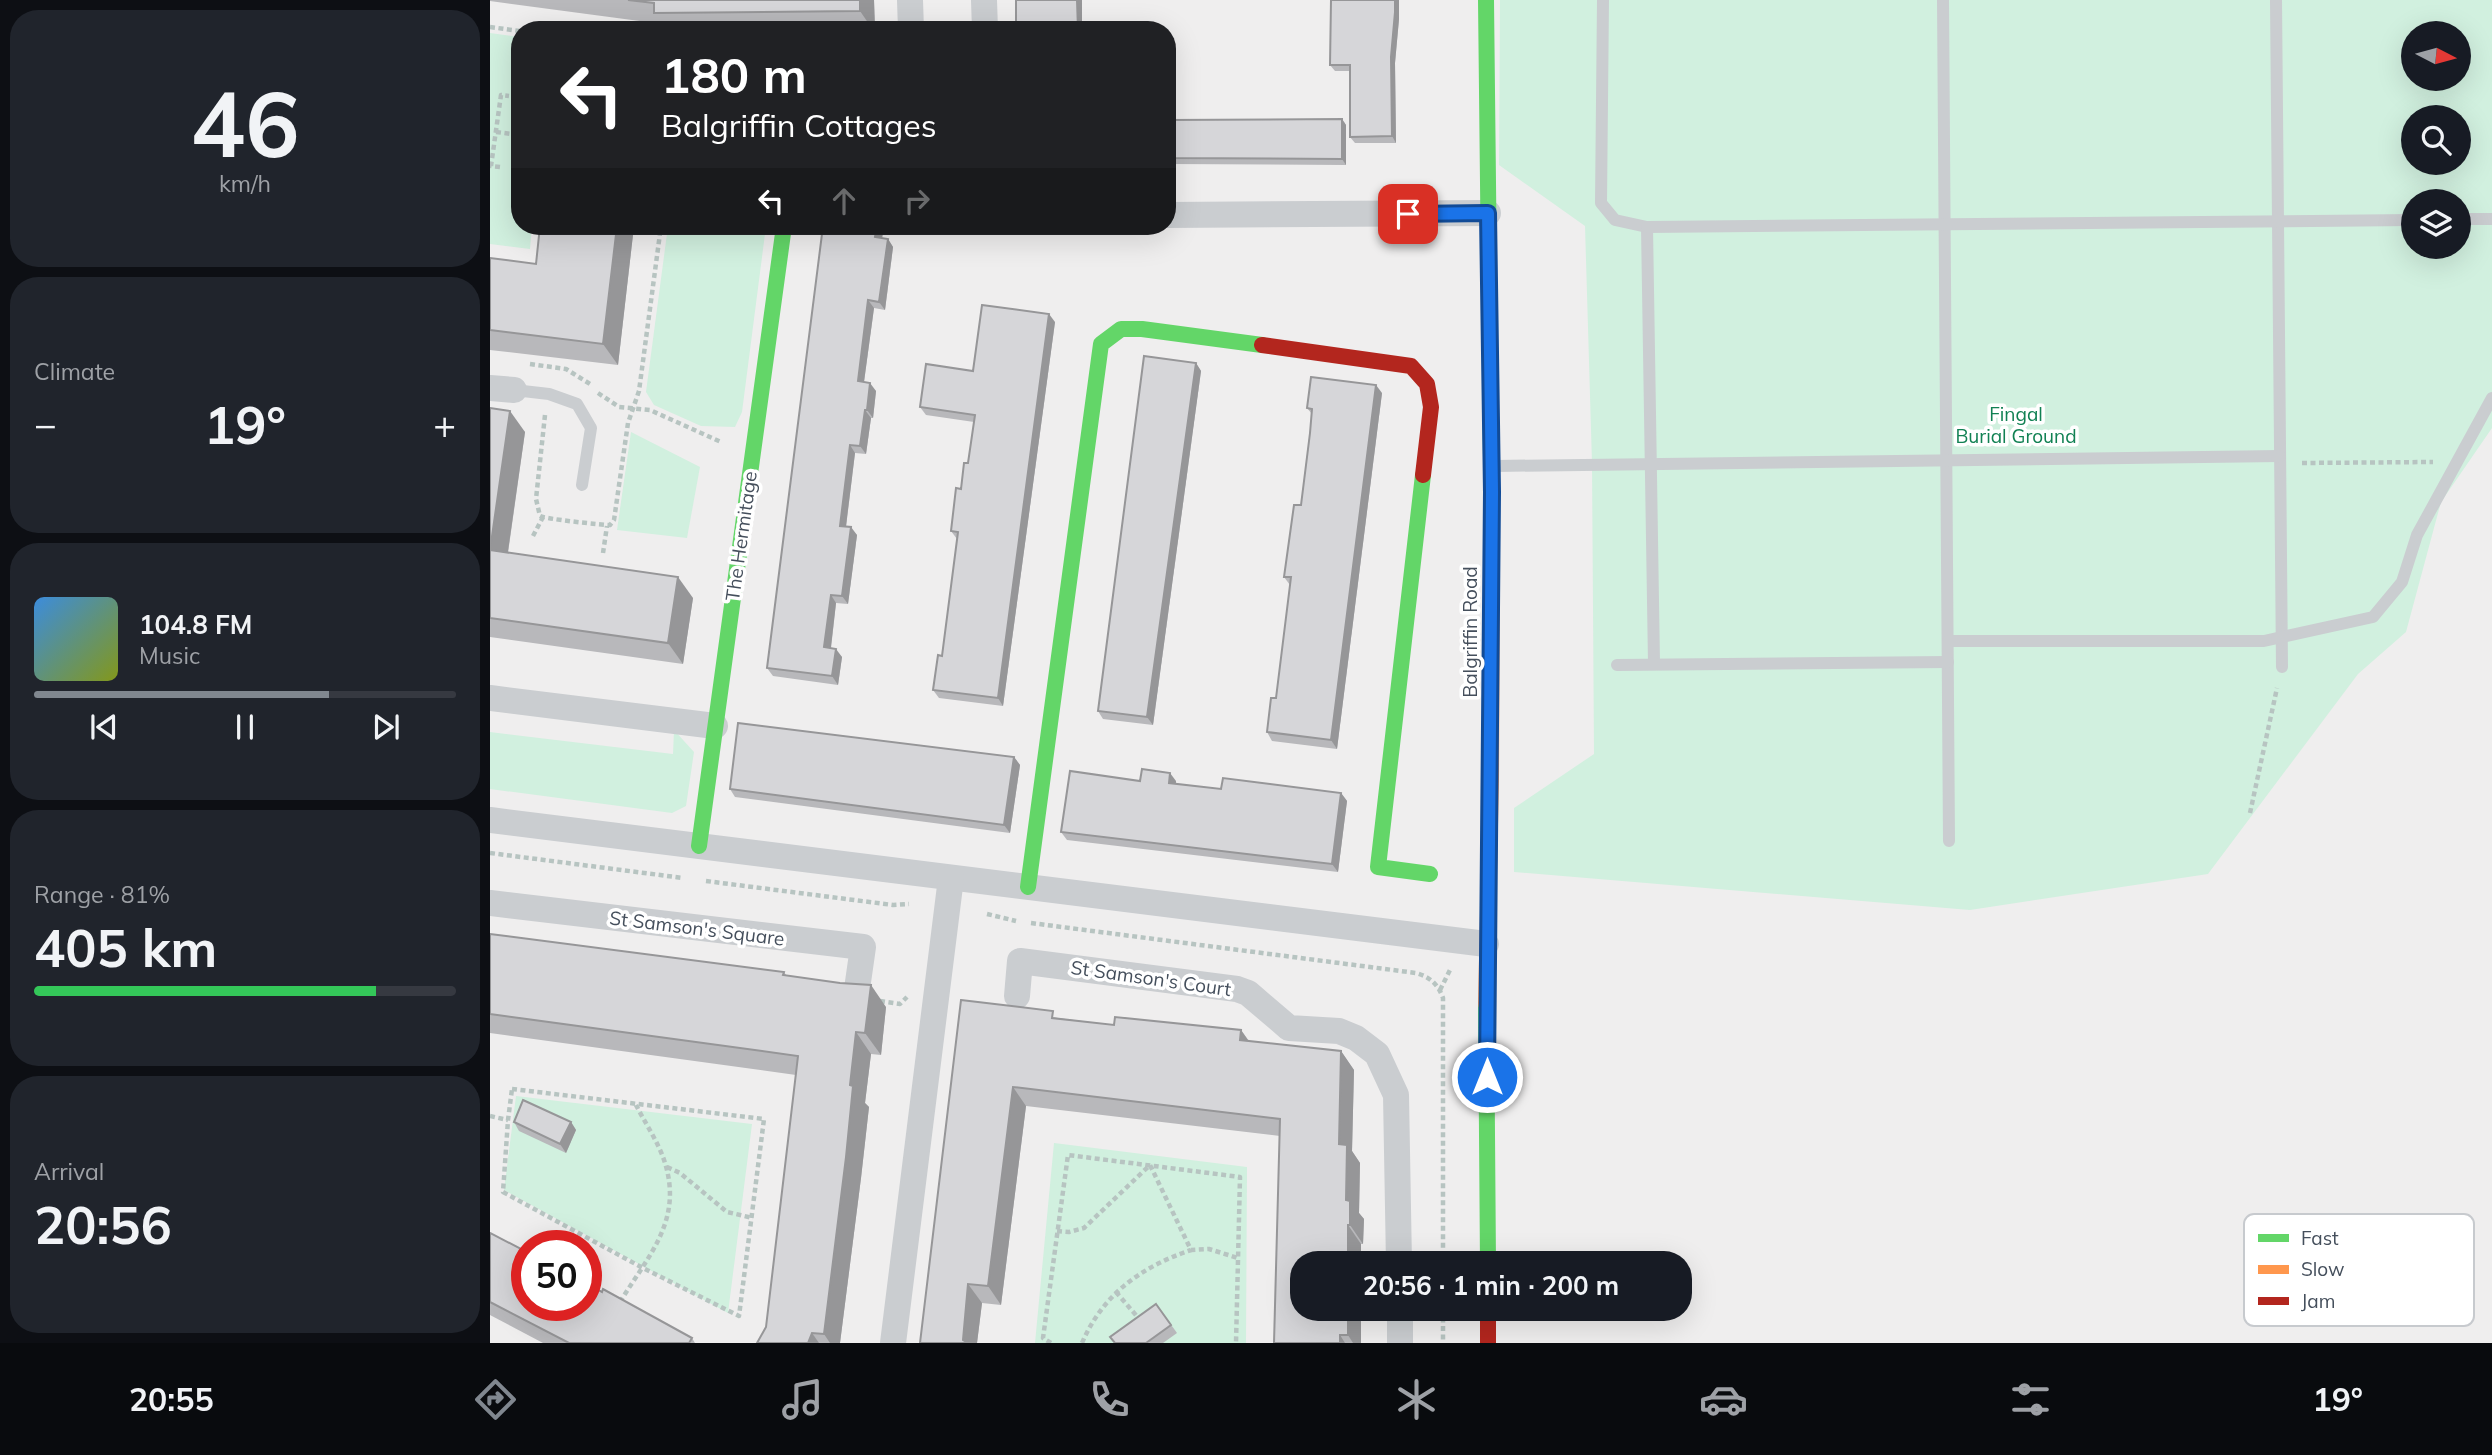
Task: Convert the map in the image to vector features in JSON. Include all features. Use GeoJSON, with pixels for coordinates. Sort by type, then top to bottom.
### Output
{"type":"FeatureCollection","features":[{"type":"Feature","properties":{"kind":"street"},"geometry":{"type":"LineString","coordinates":[[910,0],[911,21]]}},
{"type":"Feature","properties":{"kind":"street"},"geometry":{"type":"LineString","coordinates":[[984,0],[985,21]]}},
{"type":"Feature","properties":{"kind":"street","name":"Balgriffin Road"},"geometry":{"type":"LineString","coordinates":[[1486,0],[1492,466],[1491,779],[1486,944],[1488,1251]]}},
{"type":"Feature","properties":{"kind":"street"},"geometry":{"type":"LineString","coordinates":[[1176,215],[1488,213]]}},
{"type":"Feature","properties":{"kind":"street","name":"The Hermitage"},"geometry":{"type":"LineString","coordinates":[[699,846],[783,235]]}},
{"type":"Feature","properties":{"kind":"street"},"geometry":{"type":"LineString","coordinates":[[1028,887],[1101,344],[1121,329],[1142,329],[1411,366],[1427,384],[1431,407],[1378,867],[1430,874]]}},
{"type":"Feature","properties":{"kind":"street"},"geometry":{"type":"LineString","coordinates":[[490,698],[715,726]]}},
{"type":"Feature","properties":{"kind":"street"},"geometry":{"type":"LineString","coordinates":[[490,820],[1486,944]]}},
{"type":"Feature","properties":{"kind":"street"},"geometry":{"type":"LineString","coordinates":[[893,1343],[951,878]]}},
{"type":"Feature","properties":{"kind":"street","name":"St Samson's Square"},"geometry":{"type":"LineString","coordinates":[[490,903],[863,947],[857,989]]}},
{"type":"Feature","properties":{"kind":"street","name":"St Samson's Court"},"geometry":{"type":"LineString","coordinates":[[1017,996],[1020,961],[1237,989],[1248,993],[1289,1028],[1339,1031],[1356,1038],[1377,1054],[1396,1095],[1399,1251]]}},
{"type":"Feature","properties":{"kind":"street"},"geometry":{"type":"LineString","coordinates":[[1400,1321],[1400,1343]]}},
{"type":"Feature","properties":{"kind":"street"},"geometry":{"type":"LineString","coordinates":[[1488,1321],[1488,1343]]}},
{"type":"Feature","properties":{"kind":"lane"},"geometry":{"type":"LineString","coordinates":[[1603,0],[1601,203],[1615,220],[1647,228],[2401,220]]}},
{"type":"Feature","properties":{"kind":"lane"},"geometry":{"type":"LineString","coordinates":[[1943,0],[1950,841]]}},
{"type":"Feature","properties":{"kind":"lane"},"geometry":{"type":"LineString","coordinates":[[2276,0],[2282,667]]}},
{"type":"Feature","properties":{"kind":"lane"},"geometry":{"type":"LineString","coordinates":[[2471,219],[2492,219]]}},
{"type":"Feature","properties":{"kind":"lane"},"geometry":{"type":"LineString","coordinates":[[1647,228],[1654,663]]}},
{"type":"Feature","properties":{"kind":"lane"},"geometry":{"type":"LineString","coordinates":[[505,390],[549,394],[577,404],[591,428],[582,485]]}},
{"type":"Feature","properties":{"kind":"lane"},"geometry":{"type":"LineString","coordinates":[[1948,641],[2264,641],[2373,617],[2402,582],[2417,535],[2492,397]]}},
{"type":"Feature","properties":{"kind":"lane"},"geometry":{"type":"LineString","coordinates":[[1492,466],[1947,459],[2280,459]]}},
{"type":"Feature","properties":{"kind":"lane"},"geometry":{"type":"LineString","coordinates":[[1617,665],[1948,662]]}},
{"type":"Feature","properties":{"kind":"path"},"geometry":{"type":"LineString","coordinates":[[657,10],[658,21]]}},
{"type":"Feature","properties":{"kind":"path"},"geometry":{"type":"LineString","coordinates":[[490,27],[511,30]]}},
{"type":"Feature","properties":{"kind":"path"},"geometry":{"type":"LineString","coordinates":[[500,167],[491,166],[501,95],[509,96]]}},
{"type":"Feature","properties":{"kind":"path"},"geometry":{"type":"LineString","coordinates":[[496,132],[511,134]]}},
{"type":"Feature","properties":{"kind":"path"},"geometry":{"type":"LineString","coordinates":[[505,390],[514,370],[525,364],[566,369],[577,374],[603,398],[619,407],[650,410],[720,442],[753,447]]}},
{"type":"Feature","properties":{"kind":"path"},"geometry":{"type":"LineString","coordinates":[[2280,459],[2455,461]]}},
{"type":"Feature","properties":{"kind":"path"},"geometry":{"type":"LineString","coordinates":[[533,536],[543,517]]}},
{"type":"Feature","properties":{"kind":"path"},"geometry":{"type":"LineString","coordinates":[[603,553],[607,526]]}},
{"type":"Feature","properties":{"kind":"path"},"geometry":{"type":"LineString","coordinates":[[2250,813],[2282,667]]}},
{"type":"Feature","properties":{"kind":"path"},"geometry":{"type":"LineString","coordinates":[[1440,989],[1451,966]]}},
{"type":"Feature","properties":{"kind":"path"},"geometry":{"type":"LineString","coordinates":[[512,1089],[765,1119],[739,1316],[641,1267],[503,1192],[508,1120],[512,1089]]}},
{"type":"Feature","properties":{"kind":"path"},"geometry":{"type":"LineString","coordinates":[[616,1309],[667,1225],[671,1204],[666,1166],[635,1104]]}},
{"type":"Feature","properties":{"kind":"path"},"geometry":{"type":"LineString","coordinates":[[490,1116],[508,1120]]}},
{"type":"Feature","properties":{"kind":"path"},"geometry":{"type":"LineString","coordinates":[[1051,1343],[1042,1338],[1068,1155],[1240,1177],[1236,1343]]}},
{"type":"Feature","properties":{"kind":"path"},"geometry":{"type":"LineString","coordinates":[[1057,1231],[1069,1232],[1084,1228],[1150,1165]]}},
{"type":"Feature","properties":{"kind":"path"},"geometry":{"type":"LineString","coordinates":[[1150,1165],[1191,1250]]}},
{"type":"Feature","properties":{"kind":"path"},"geometry":{"type":"LineString","coordinates":[[666,1166],[680,1173],[727,1212],[753,1218]]}},
{"type":"Feature","properties":{"kind":"path"},"geometry":{"type":"LineString","coordinates":[[1082,1343],[1092,1321],[1107,1300],[1163,1259],[1191,1250],[1209,1249],[1238,1258]]}},
{"type":"Feature","properties":{"kind":"path"},"geometry":{"type":"LineString","coordinates":[[1116,1292],[1144,1325]]}},
{"type":"Feature","properties":{"kind":"path"},"geometry":{"type":"LineString","coordinates":[[1443,1321],[1443,1343]]}},
{"type":"Feature","properties":{"kind":"green space","name":"Fingal Burial Ground"},"geometry":{"type":"Polygon","coordinates":[[[1500,0],[2492,0],[2492,428],[2441,502],[2406,632],[2358,674],[2208,874],[1970,910],[1514,872],[1514,808],[1594,754],[1592,463],[1585,226],[1499,165],[1500,0]]]}},
{"type":"Feature","properties":{"kind":"green space"},"geometry":{"type":"Polygon","coordinates":[[[490,33],[511,36],[511,235],[531,235],[530,249],[490,244],[490,33]]]}},
{"type":"Feature","properties":{"kind":"green space"},"geometry":{"type":"Polygon","coordinates":[[[667,235],[765,235],[742,412],[735,427],[701,426],[654,405],[646,392],[667,235]]]}},
{"type":"Feature","properties":{"kind":"green space"},"geometry":{"type":"Polygon","coordinates":[[[631,432],[700,467],[687,538],[617,530],[631,432]]]}},
{"type":"Feature","properties":{"kind":"green space"},"geometry":{"type":"Polygon","coordinates":[[[674,730],[694,752],[686,806],[672,813],[490,789],[490,732],[673,754],[674,730]]]}},
{"type":"Feature","properties":{"kind":"green space"},"geometry":{"type":"Polygon","coordinates":[[[516,1096],[752,1124],[728,1313],[602,1244],[602,1230],[577,1230],[504,1190],[516,1096]]]}},
{"type":"Feature","properties":{"kind":"green space"},"geometry":{"type":"Polygon","coordinates":[[[1054,1143],[1247,1167],[1246,1343],[1035,1343],[1054,1143]]]}},
{"type":"Feature","properties":{"kind":"building"},"geometry":{"type":"Polygon","coordinates":[[[628,0],[860,0],[860,11],[654,13],[654,3],[628,0]]]}},
{"type":"Feature","properties":{"kind":"building"},"geometry":{"type":"Polygon","coordinates":[[[1016,0],[1077,0],[1078,21],[1016,21],[1016,0]]]}},
{"type":"Feature","properties":{"kind":"building"},"geometry":{"type":"Polygon","coordinates":[[[1331,0],[1395,0],[1391,57],[1392,136],[1350,137],[1350,65],[1330,65],[1331,0]]]}},
{"type":"Feature","properties":{"kind":"building"},"geometry":{"type":"Polygon","coordinates":[[[1342,119],[1342,159],[1176,158],[1176,120],[1342,119]]]}},
{"type":"Feature","properties":{"kind":"building"},"geometry":{"type":"Polygon","coordinates":[[[539,235],[616,235],[603,344],[490,330],[490,258],[536,264],[539,235]]]}},
{"type":"Feature","properties":{"kind":"building"},"geometry":{"type":"Polygon","coordinates":[[[822,235],[875,235],[888,239],[879,302],[868,300],[858,381],[870,383],[867,410],[860,446],[850,445],[840,526],[851,527],[842,596],[831,595],[824,647],[836,649],[832,676],[767,668],[822,235]]]}},
{"type":"Feature","properties":{"kind":"building"},"geometry":{"type":"Polygon","coordinates":[[[982,305],[1049,314],[998,698],[933,690],[938,655],[942,656],[958,532],[951,531],[956,488],[961,489],[964,463],[968,463],[975,415],[920,407],[926,364],[973,371],[982,305]]]}},
{"type":"Feature","properties":{"kind":"building"},"geometry":{"type":"Polygon","coordinates":[[[1144,356],[1196,363],[1147,717],[1098,711],[1144,356]]]}},
{"type":"Feature","properties":{"kind":"building"},"geometry":{"type":"Polygon","coordinates":[[[1311,377],[1376,385],[1331,740],[1267,732],[1271,698],[1276,698],[1291,577],[1284,577],[1294,505],[1301,505],[1310,433],[1312,409],[1307,408],[1311,377]]]}},
{"type":"Feature","properties":{"kind":"building"},"geometry":{"type":"Polygon","coordinates":[[[490,408],[510,411],[490,550],[490,408]]]}},
{"type":"Feature","properties":{"kind":"building"},"geometry":{"type":"Polygon","coordinates":[[[490,550],[678,577],[668,643],[490,618],[490,550]]]}},
{"type":"Feature","properties":{"kind":"building"},"geometry":{"type":"Polygon","coordinates":[[[738,723],[1014,757],[1004,825],[730,789],[738,723]]]}},
{"type":"Feature","properties":{"kind":"building"},"geometry":{"type":"Polygon","coordinates":[[[1142,769],[1170,773],[1169,783],[1221,789],[1223,778],[1341,793],[1332,864],[1061,832],[1070,771],[1140,781],[1142,769]]]}},
{"type":"Feature","properties":{"kind":"building"},"geometry":{"type":"Polygon","coordinates":[[[490,934],[784,972],[783,975],[840,983],[871,985],[865,1033],[856,1032],[846,1157],[824,1334],[812,1333],[808,1343],[757,1343],[766,1327],[798,1056],[490,1014],[490,934]]]}},
{"type":"Feature","properties":{"kind":"building"},"geometry":{"type":"Polygon","coordinates":[[[961,1000],[1053,1011],[1052,1018],[1114,1025],[1115,1017],[1241,1030],[1240,1040],[1341,1051],[1339,1144],[1347,1145],[1346,1200],[1350,1201],[1348,1251],[1290,1251],[1290,1321],[1348,1321],[1348,1335],[1340,1335],[1340,1343],[1274,1343],[1280,1119],[1013,1087],[988,1286],[968,1284],[963,1340],[968,1343],[920,1343],[961,1000]]]}},
{"type":"Feature","properties":{"kind":"building"},"geometry":{"type":"Polygon","coordinates":[[[523,1100],[571,1122],[560,1144],[514,1122],[523,1100]]]}},
{"type":"Feature","properties":{"kind":"building"},"geometry":{"type":"Polygon","coordinates":[[[490,1233],[511,1244],[511,1313],[490,1302],[490,1233]]]}},
{"type":"Feature","properties":{"kind":"building"},"geometry":{"type":"Polygon","coordinates":[[[603,1289],[692,1338],[689,1343],[569,1343],[527,1321],[602,1321],[603,1289]]]}},
{"type":"Feature","properties":{"kind":"building"},"geometry":{"type":"Polygon","coordinates":[[[1156,1304],[1171,1325],[1146,1343],[1115,1343],[1110,1337],[1156,1304]]]}},
{"type":"Feature","properties":{"kind":"traffic: fast"},"geometry":{"type":"LineString","coordinates":[[1486,0],[1492,548]]}},
{"type":"Feature","properties":{"kind":"traffic: fast"},"geometry":{"type":"LineString","coordinates":[[699,846],[783,235]]}},
{"type":"Feature","properties":{"kind":"traffic: fast"},"geometry":{"type":"LineString","coordinates":[[1028,887],[1101,344],[1121,329],[1142,329],[1262,345]]}},
{"type":"Feature","properties":{"kind":"traffic: fast"},"geometry":{"type":"LineString","coordinates":[[1423,475],[1378,867],[1430,874]]}},
{"type":"Feature","properties":{"kind":"traffic: fast"},"geometry":{"type":"LineString","coordinates":[[1486,1004],[1488,1251]]}},
{"type":"Feature","properties":{"kind":"traffic: slow"},"geometry":{"type":"LineString","coordinates":[[1486,1004],[1492,548]]}},
{"type":"Feature","properties":{"kind":"traffic: jam"},"geometry":{"type":"LineString","coordinates":[[1262,345],[1411,366],[1427,384],[1431,407],[1423,475]]}},
{"type":"Feature","properties":{"kind":"traffic: jam"},"geometry":{"type":"LineString","coordinates":[[1488,1321],[1488,1343]]}},
{"type":"Feature","properties":{"kind":"route"},"geometry":{"type":"LineString","coordinates":[[1408,214],[1488,213],[1492,492],[1491,779],[1486,944],[1487,1077]]}}]}
